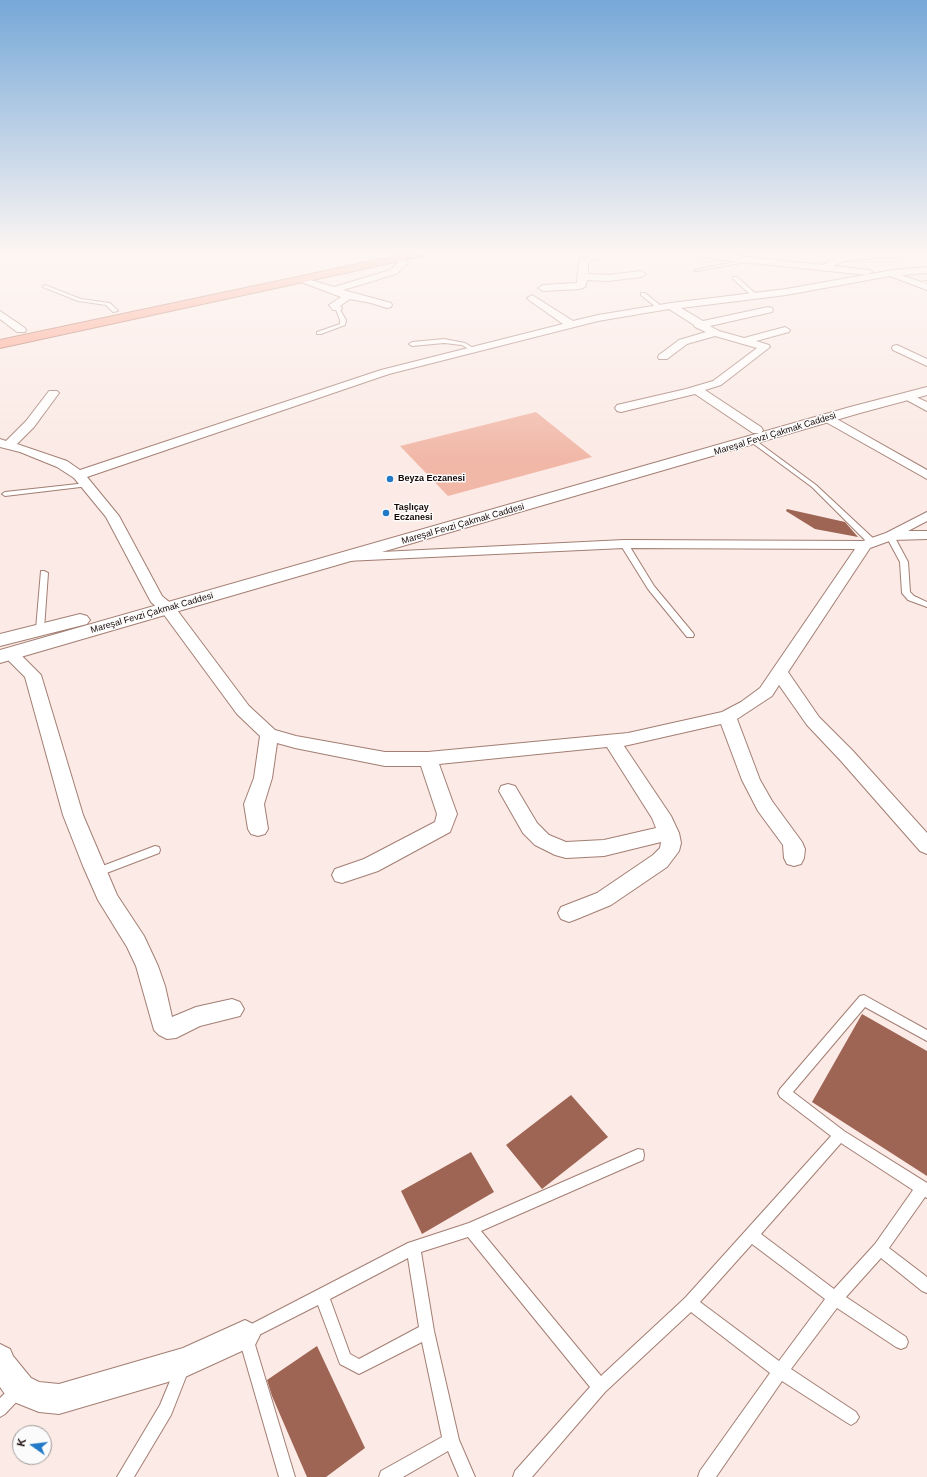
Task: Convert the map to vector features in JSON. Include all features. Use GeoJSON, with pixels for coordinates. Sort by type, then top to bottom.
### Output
{"type":"FeatureCollection","features":[{"type":"Feature","properties":{"kind":"highway"},"geometry":{"type":"LineString","coordinates":[[0,335],[61,322]]}},
{"type":"Feature","properties":{"kind":"highway"},"geometry":{"type":"LineString","coordinates":[[0,344],[103,322]]}},
{"type":"Feature","properties":{"kind":"street"},"geometry":{"type":"LineString","coordinates":[[10,322],[21,330]]}},
{"type":"Feature","properties":{"kind":"street"},"geometry":{"type":"LineString","coordinates":[[567,322],[571,325]]}},
{"type":"Feature","properties":{"kind":"street"},"geometry":{"type":"LineString","coordinates":[[83,480],[317,393],[385,372],[586,322]]}},
{"type":"Feature","properties":{"kind":"street"},"geometry":{"type":"LineString","coordinates":[[621,408],[697,390],[717,383],[766,347],[715,334],[694,322]]}},
{"type":"Feature","properties":{"kind":"street"},"geometry":{"type":"LineString","coordinates":[[699,325],[713,322]]}},
{"type":"Feature","properties":{"kind":"street"},"geometry":{"type":"LineString","coordinates":[[743,341],[785,330]]}},
{"type":"Feature","properties":{"kind":"street"},"geometry":{"type":"LineString","coordinates":[[663,357],[683,342],[715,334]]}},
{"type":"Feature","properties":{"kind":"street"},"geometry":{"type":"LineString","coordinates":[[897,348],[927,363]]}},
{"type":"Feature","properties":{"kind":"street","name":"Mareşal Fevzi Çakmak Caddesi"},"geometry":{"type":"LineString","coordinates":[[3,650],[40,629],[162,604],[346,557],[755,435],[878,393],[927,381]]}},
{"type":"Feature","properties":{"kind":"street"},"geometry":{"type":"LineString","coordinates":[[697,390],[755,435]]}},
{"type":"Feature","properties":{"kind":"street","name":"Mareşal Fevzi Çakmak Caddesi"},"geometry":{"type":"LineString","coordinates":[[3,650],[755,435],[828,418],[927,391]]}},
{"type":"Feature","properties":{"kind":"street"},"geometry":{"type":"LineString","coordinates":[[4,444],[30,424],[53,393]]}},
{"type":"Feature","properties":{"kind":"street"},"geometry":{"type":"LineString","coordinates":[[907,396],[927,407]]}},
{"type":"Feature","properties":{"kind":"street"},"geometry":{"type":"LineString","coordinates":[[828,418],[927,475]]}},
{"type":"Feature","properties":{"kind":"street"},"geometry":{"type":"LineString","coordinates":[[4,444],[24,449],[62,464],[83,480],[112,516],[162,604],[243,710],[269,734],[295,742],[385,759],[428,759],[612,741],[628,739],[727,717],[747,706],[766,692],[868,543]]}},
{"type":"Feature","properties":{"kind":"street"},"geometry":{"type":"LineString","coordinates":[[346,557],[624,544],[868,543],[890,536],[927,516]]}},
{"type":"Feature","properties":{"kind":"street"},"geometry":{"type":"LineString","coordinates":[[890,536],[927,535]]}},
{"type":"Feature","properties":{"kind":"street"},"geometry":{"type":"LineString","coordinates":[[3,650],[33,676],[73,815],[96,873],[109,900],[136,942],[154,986],[162,1023],[167,1028],[176,1026],[196,1017],[232,1009]]}},
{"type":"Feature","properties":{"kind":"street"},"geometry":{"type":"LineString","coordinates":[[780,673],[813,721],[857,767],[927,846]]}},
{"type":"Feature","properties":{"kind":"street"},"geometry":{"type":"LineString","coordinates":[[727,717],[751,780],[765,806],[792,842],[795,849],[794,858]]}},
{"type":"Feature","properties":{"kind":"street"},"geometry":{"type":"LineString","coordinates":[[258,829],[254,804],[263,778],[269,734]]}},
{"type":"Feature","properties":{"kind":"street"},"geometry":{"type":"LineString","coordinates":[[569,913],[604,899],[660,861],[669,851],[671,843],[669,833],[645,790],[612,741]]}},
{"type":"Feature","properties":{"kind":"street"},"geometry":{"type":"LineString","coordinates":[[342,875],[370,865],[443,827],[447,814],[428,759]]}},
{"type":"Feature","properties":{"kind":"street"},"geometry":{"type":"LineString","coordinates":[[508,790],[530,828],[542,840],[555,847],[566,850],[604,848],[669,833]]}},
{"type":"Feature","properties":{"kind":"street"},"geometry":{"type":"LineString","coordinates":[[0,1359],[10,1399],[39,1397],[59,1399],[185,1362],[244,1335]]}},
{"type":"Feature","properties":{"kind":"lane"},"geometry":{"type":"LineString","coordinates":[[319,333],[342,325],[343,322]]}},
{"type":"Feature","properties":{"kind":"lane"},"geometry":{"type":"LineString","coordinates":[[412,344],[444,341],[463,344],[472,350]]}},
{"type":"Feature","properties":{"kind":"lane"},"geometry":{"type":"LineString","coordinates":[[755,435],[782,461],[814,486],[868,543]]}},
{"type":"Feature","properties":{"kind":"lane"},"geometry":{"type":"LineString","coordinates":[[5,494],[83,480]]}},
{"type":"Feature","properties":{"kind":"lane"},"geometry":{"type":"LineString","coordinates":[[890,536],[904,562],[906,594],[911,598],[927,605]]}},
{"type":"Feature","properties":{"kind":"lane"},"geometry":{"type":"LineString","coordinates":[[624,544],[651,587],[690,635]]}},
{"type":"Feature","properties":{"kind":"lane"},"geometry":{"type":"LineString","coordinates":[[40,629],[44,573]]}},
{"type":"Feature","properties":{"kind":"lane"},"geometry":{"type":"LineString","coordinates":[[96,873],[155,850]]}},
{"type":"Feature","properties":{"kind":"lane"},"geometry":{"type":"LineString","coordinates":[[706,1477],[780,1371],[835,1298],[880,1249],[924,1190],[840,1135],[784,1093],[864,1000],[927,1036]]}},
{"type":"Feature","properties":{"kind":"lane"},"geometry":{"type":"LineString","coordinates":[[521,1477],[600,1386],[690,1303],[840,1135]]}},
{"type":"Feature","properties":{"kind":"lane"},"geometry":{"type":"LineString","coordinates":[[287,1477],[244,1335],[412,1248],[470,1229],[638,1155]]}},
{"type":"Feature","properties":{"kind":"lane"},"geometry":{"type":"LineString","coordinates":[[470,1229],[600,1386]]}},
{"type":"Feature","properties":{"kind":"lane"},"geometry":{"type":"LineString","coordinates":[[751,1235],[835,1298],[901,1342]]}},
{"type":"Feature","properties":{"kind":"lane"},"geometry":{"type":"LineString","coordinates":[[412,1248],[451,1441],[467,1477]]}},
{"type":"Feature","properties":{"kind":"lane"},"geometry":{"type":"LineString","coordinates":[[880,1249],[927,1286]]}},
{"type":"Feature","properties":{"kind":"lane"},"geometry":{"type":"LineString","coordinates":[[321,1295],[345,1359],[359,1367],[428,1331]]}},
{"type":"Feature","properties":{"kind":"lane"},"geometry":{"type":"LineString","coordinates":[[690,1303],[780,1371],[851,1417]]}},
{"type":"Feature","properties":{"kind":"lane"},"geometry":{"type":"LineString","coordinates":[[125,1477],[166,1410],[185,1362]]}},
{"type":"Feature","properties":{"kind":"lane"},"geometry":{"type":"LineString","coordinates":[[387,1477],[451,1441]]}},
{"type":"Feature","properties":{"kind":"shaded area"},"geometry":{"type":"Polygon","coordinates":[[[536,412],[592,457],[448,496],[400,446],[536,412]]]}},
{"type":"Feature","properties":{"kind":"building"},"geometry":{"type":"Polygon","coordinates":[[[787,509],[845,522],[858,537],[815,529],[786,511],[787,509]]]}},
{"type":"Feature","properties":{"kind":"building"},"geometry":{"type":"Polygon","coordinates":[[[862,1014],[927,1051],[927,1176],[812,1102],[862,1014]]]}},
{"type":"Feature","properties":{"kind":"building"},"geometry":{"type":"Polygon","coordinates":[[[571,1095],[608,1137],[542,1189],[506,1145],[571,1095]]]}},
{"type":"Feature","properties":{"kind":"building"},"geometry":{"type":"Polygon","coordinates":[[[471,1152],[494,1192],[422,1234],[401,1191],[471,1152]]]}},
{"type":"Feature","properties":{"kind":"building"},"geometry":{"type":"Polygon","coordinates":[[[317,1346],[365,1448],[326,1477],[307,1477],[272,1396],[267,1380],[317,1346]]]}},
{"type":"Feature","properties":{"kind":"place","name":"Beyza Eczanesi"},"geometry":{"type":"Point","coordinates":[390,479]}},
{"type":"Feature","properties":{"kind":"place","name":"Taşlıçay Eczanesi"},"geometry":{"type":"Point","coordinates":[386,513]}}]}
